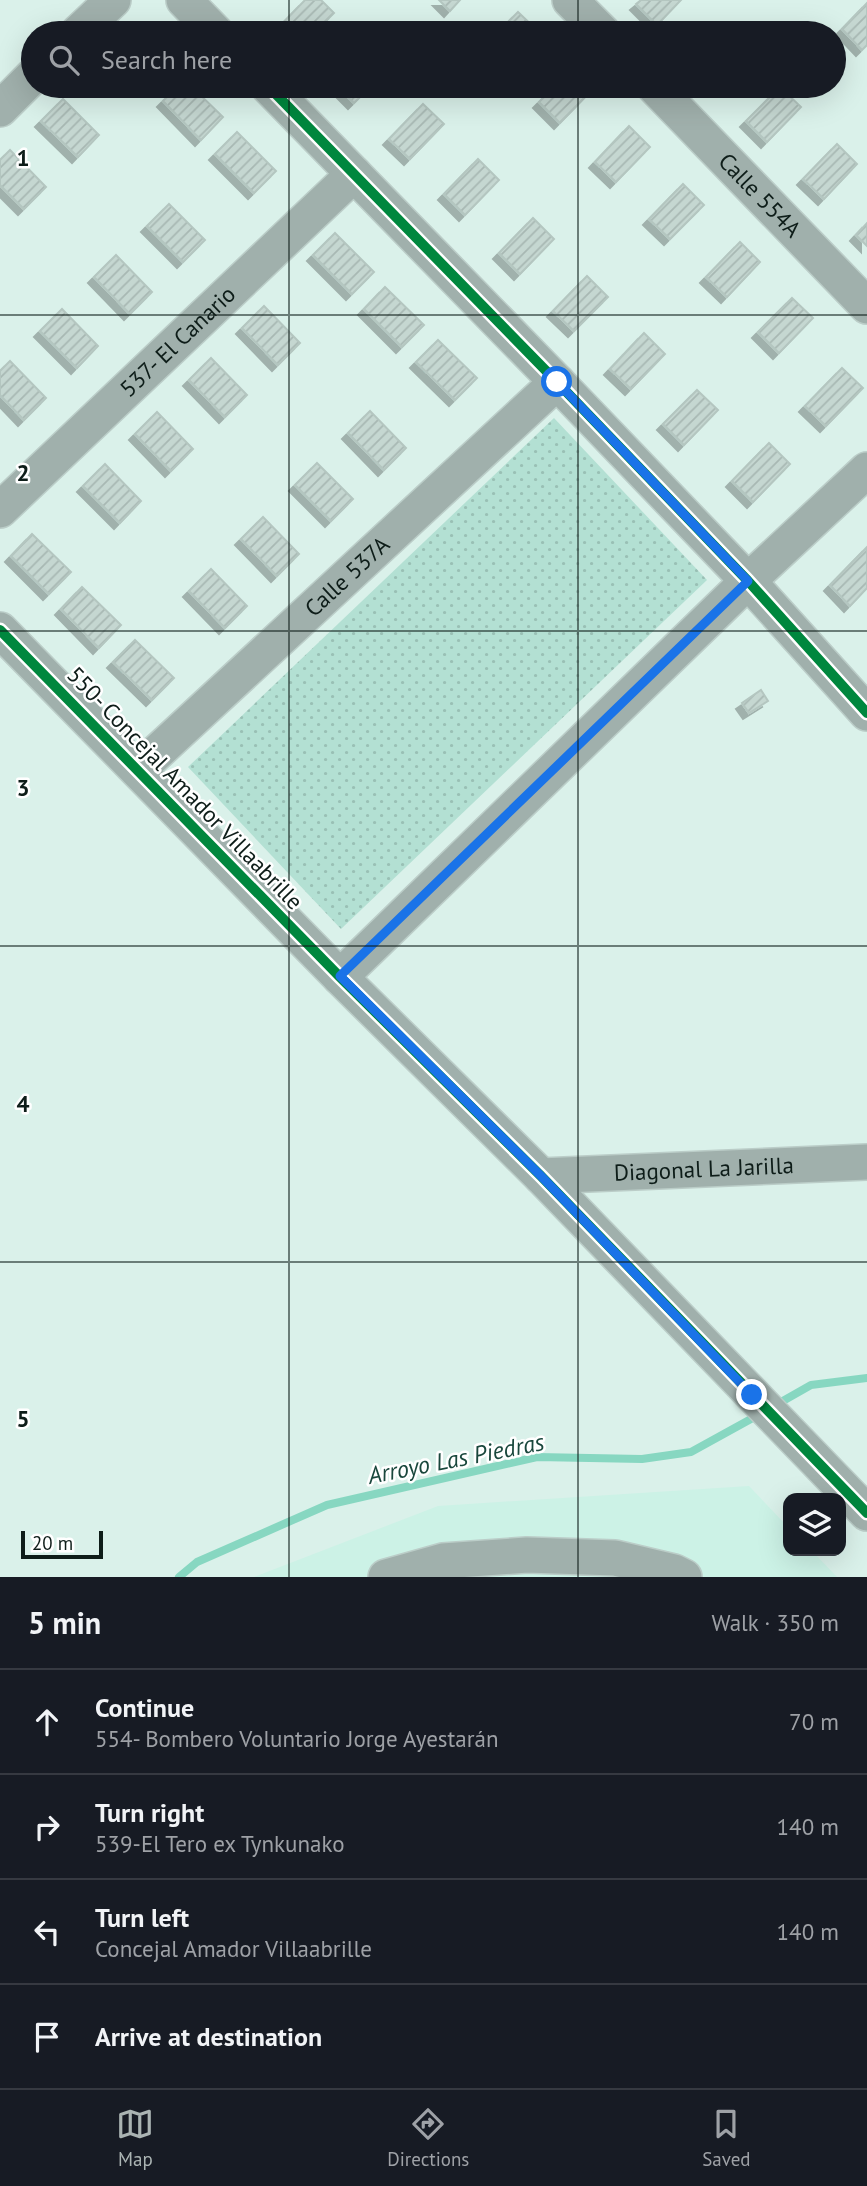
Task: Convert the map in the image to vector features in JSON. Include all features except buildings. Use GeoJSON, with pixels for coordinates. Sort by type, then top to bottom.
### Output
{"type":"FeatureCollection","features":[{"type":"Feature","properties":{"kind":"street"},"geometry":{"type":"LineString","coordinates":[[91,21],[113,0]]}},
{"type":"Feature","properties":{"kind":"street"},"geometry":{"type":"LineString","coordinates":[[184,0],[204,21]]}},
{"type":"Feature","properties":{"kind":"street"},"geometry":{"type":"LineString","coordinates":[[570,0],[591,21]]}},
{"type":"Feature","properties":{"kind":"street"},"geometry":{"type":"LineString","coordinates":[[0,108],[21,88]]}},
{"type":"Feature","properties":{"kind":"street"},"geometry":{"type":"LineString","coordinates":[[280,98],[748,581],[867,713]]}},
{"type":"Feature","properties":{"kind":"street","name":"Calle 554A"},"geometry":{"type":"LineString","coordinates":[[665,98],[867,306]]}},
{"type":"Feature","properties":{"kind":"street","name":"537- El Canario"},"geometry":{"type":"LineString","coordinates":[[0,510],[354,174]]}},
{"type":"Feature","properties":{"kind":"street","name":"Calle 537A"},"geometry":{"type":"LineString","coordinates":[[138,770],[557,382]]}},
{"type":"Feature","properties":{"kind":"street"},"geometry":{"type":"LineString","coordinates":[[340,976],[748,581],[867,470]]}},
{"type":"Feature","properties":{"kind":"street","name":"550- Concejal Amador Villaabrille"},"geometry":{"type":"LineString","coordinates":[[0,630],[541,1176],[867,1513]]}},
{"type":"Feature","properties":{"kind":"street","name":"Diagonal La Jarilla"},"geometry":{"type":"LineString","coordinates":[[541,1176],[867,1163]]}},
{"type":"Feature","properties":{"kind":"street"},"geometry":{"type":"LineString","coordinates":[[386,1577],[443,1561],[527,1555],[615,1558],[674,1572],[684,1577]]}},
{"type":"Feature","properties":{"kind":"shaded area"},"geometry":{"type":"Polygon","coordinates":[[[554,418],[707,580],[341,929],[188,767],[554,418]]]}},
{"type":"Feature","properties":{"kind":"shaded area"},"geometry":{"type":"Polygon","coordinates":[[[749,1486],[783,1522],[783,1556],[817,1556],[837,1577],[254,1577],[438,1506],[749,1486]]]}},
{"type":"Feature","properties":{"kind":"waterway","name":"Arroyo Las Piedras"},"geometry":{"type":"LineString","coordinates":[[774,1406],[811,1385],[867,1378]]}},
{"type":"Feature","properties":{"kind":"waterway","name":"Arroyo Las Piedras"},"geometry":{"type":"LineString","coordinates":[[179,1577],[197,1562],[327,1505],[537,1457],[642,1459],[691,1452],[760,1414]]}},
{"type":"Feature","properties":{"kind":"cycle path"},"geometry":{"type":"LineString","coordinates":[[280,98],[748,581],[867,713]]}},
{"type":"Feature","properties":{"kind":"cycle path"},"geometry":{"type":"LineString","coordinates":[[0,630],[340,977],[541,1176],[867,1513]]}},
{"type":"Feature","properties":{"kind":"route"},"geometry":{"type":"LineString","coordinates":[[557,382],[748,581],[340,976],[541,1176],[752,1395]]}}]}
